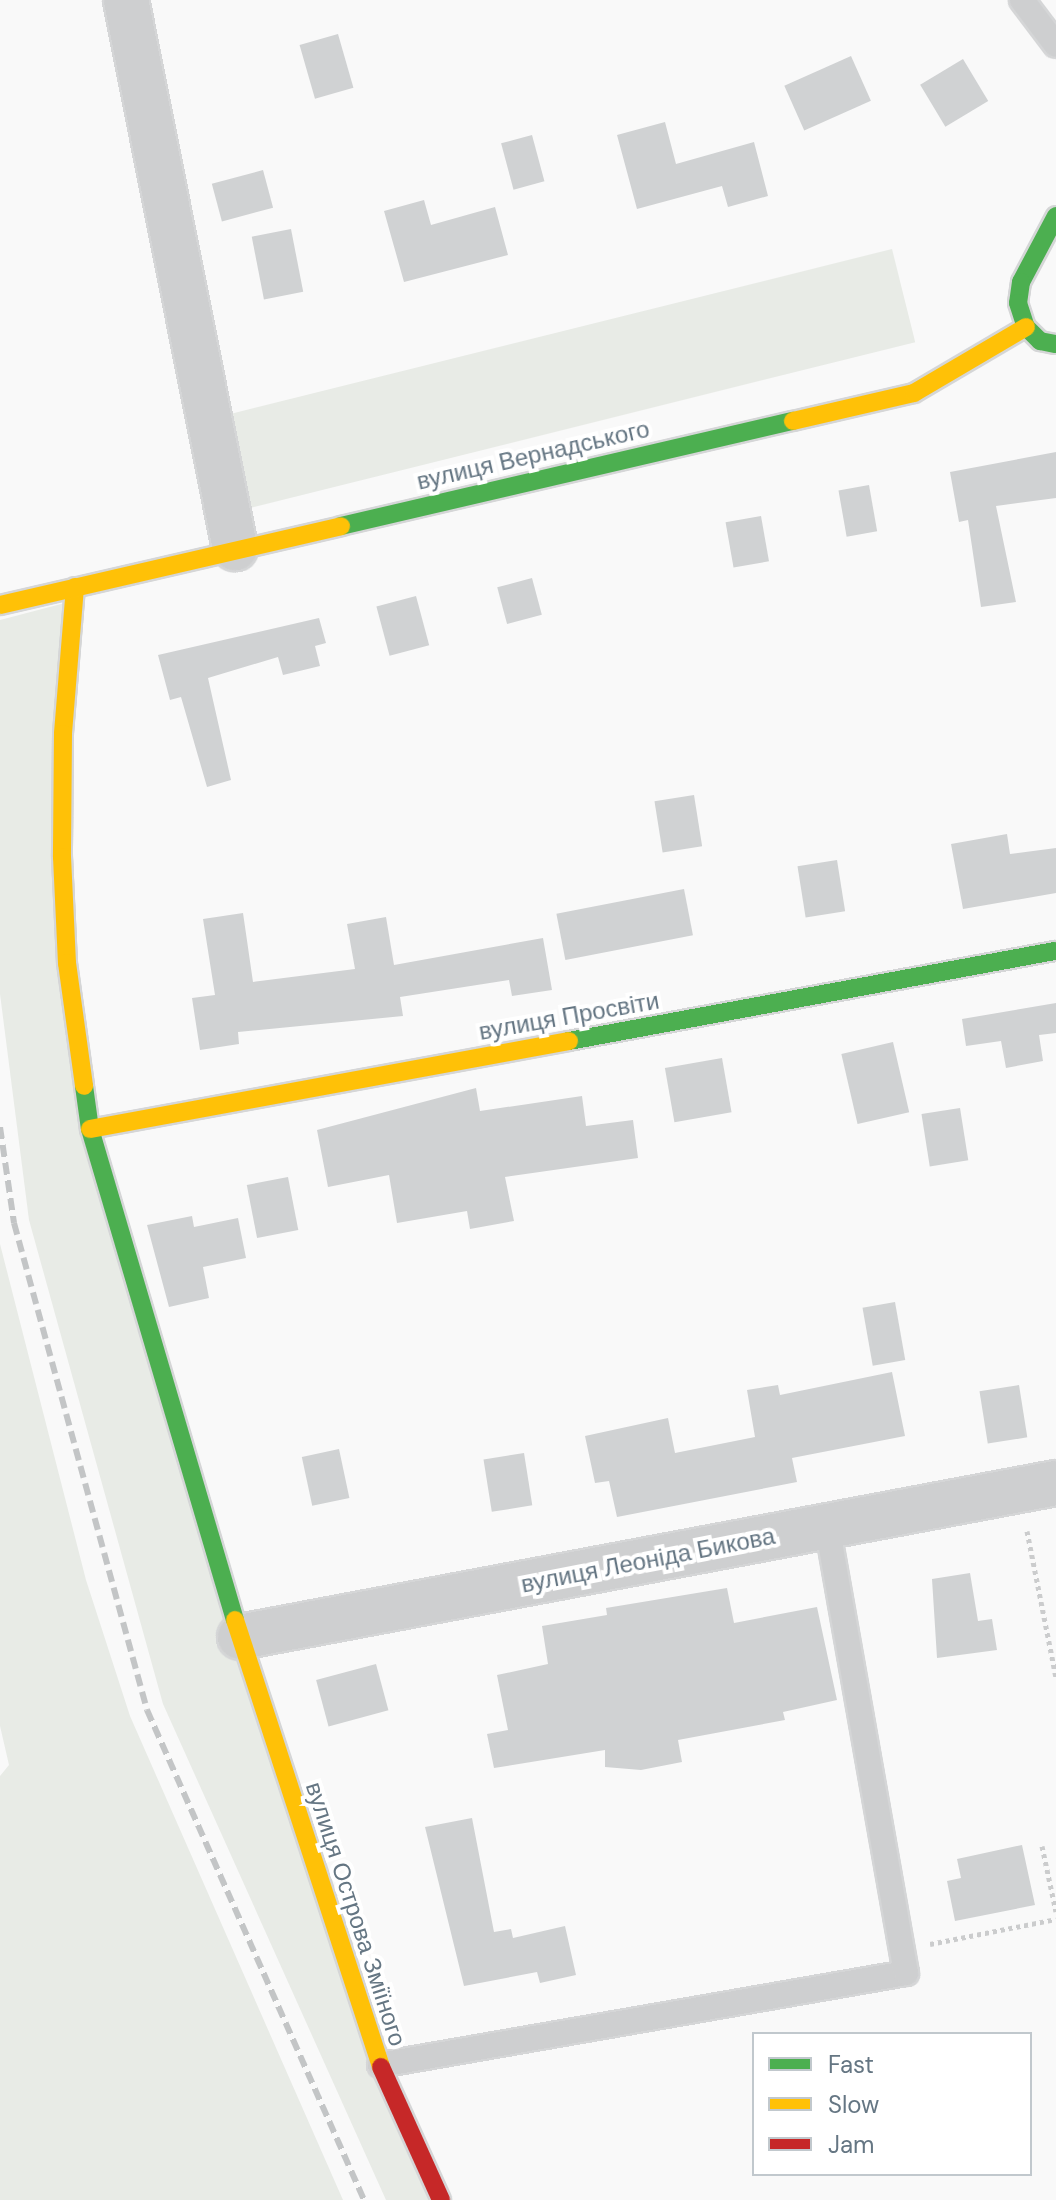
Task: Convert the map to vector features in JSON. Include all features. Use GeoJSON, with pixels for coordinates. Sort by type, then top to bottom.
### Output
{"type":"FeatureCollection","features":[{"type":"Feature","properties":{"kind":"street"},"geometry":{"type":"LineString","coordinates":[[126,0],[235,548]]}},
{"type":"Feature","properties":{"kind":"street"},"geometry":{"type":"LineString","coordinates":[[1056,216],[1021,282],[1018,303],[1026,327],[1040,341],[1056,344]]}},
{"type":"Feature","properties":{"kind":"street","name":"вулиця Вернадського"},"geometry":{"type":"LineString","coordinates":[[0,605],[235,548],[914,393],[1026,327]]}},
{"type":"Feature","properties":{"kind":"street","name":"вулиця Острова Зміїного"},"geometry":{"type":"LineString","coordinates":[[75,587],[63,734],[62,857],[67,963],[90,1129],[240,1637],[380,2065],[441,2200]]}},
{"type":"Feature","properties":{"kind":"street","name":"вулиця Просвіти"},"geometry":{"type":"LineString","coordinates":[[90,1129],[1056,951]]}},
{"type":"Feature","properties":{"kind":"street","name":"вулиця Леоніда Бикова"},"geometry":{"type":"LineString","coordinates":[[240,1637],[1037,1487]]}},
{"type":"Feature","properties":{"kind":"lane"},"geometry":{"type":"LineString","coordinates":[[1022,0],[1056,45]]}},
{"type":"Feature","properties":{"kind":"lane"},"geometry":{"type":"LineString","coordinates":[[380,2065],[906,1973],[827,1527]]}},
{"type":"Feature","properties":{"kind":"path"},"geometry":{"type":"LineString","coordinates":[[1037,1487],[1056,1677]]}},
{"type":"Feature","properties":{"kind":"path"},"geometry":{"type":"LineString","coordinates":[[1042,1846],[1056,1912]]}},
{"type":"Feature","properties":{"kind":"path"},"geometry":{"type":"LineString","coordinates":[[902,1950],[1056,1919]]}},
{"type":"Feature","properties":{"kind":"shaded area"},"geometry":{"type":"Polygon","coordinates":[[[892,249],[915,342],[246,509],[222,416],[892,249]]]}},
{"type":"Feature","properties":{"kind":"shaded area"},"geometry":{"type":"Polygon","coordinates":[[[65,603],[82,1133],[434,2200],[386,2200],[163,1704],[29,1220],[0,994],[0,620],[65,603]]]}},
{"type":"Feature","properties":{"kind":"shaded area"},"geometry":{"type":"Polygon","coordinates":[[[0,1244],[86,1580],[130,1716],[343,2200],[0,2200],[0,1776],[9,1765],[0,1726],[0,1244]]]}},
{"type":"Feature","properties":{"kind":"building"},"geometry":{"type":"Polygon","coordinates":[[[338,34],[353,88],[315,99],[300,45],[338,34]]]}},
{"type":"Feature","properties":{"kind":"building"},"geometry":{"type":"Polygon","coordinates":[[[851,56],[871,101],[804,130],[784,86],[851,56]]]}},
{"type":"Feature","properties":{"kind":"building"},"geometry":{"type":"Polygon","coordinates":[[[963,59],[988,101],[945,127],[920,85],[963,59]]]}},
{"type":"Feature","properties":{"kind":"building"},"geometry":{"type":"Polygon","coordinates":[[[665,122],[676,164],[754,142],[768,196],[728,207],[722,186],[637,209],[617,135],[665,122]]]}},
{"type":"Feature","properties":{"kind":"building"},"geometry":{"type":"Polygon","coordinates":[[[532,135],[544,181],[514,190],[501,143],[532,135]]]}},
{"type":"Feature","properties":{"kind":"building"},"geometry":{"type":"Polygon","coordinates":[[[263,170],[273,208],[222,221],[212,184],[263,170]]]}},
{"type":"Feature","properties":{"kind":"building"},"geometry":{"type":"Polygon","coordinates":[[[424,200],[431,225],[495,207],[508,255],[404,282],[384,211],[424,200]]]}},
{"type":"Feature","properties":{"kind":"building"},"geometry":{"type":"Polygon","coordinates":[[[291,229],[303,292],[264,299],[252,237],[291,229]]]}},
{"type":"Feature","properties":{"kind":"building"},"geometry":{"type":"Polygon","coordinates":[[[1056,452],[1056,498],[996,506],[1016,602],[981,607],[968,520],[959,522],[950,472],[1056,452]]]}},
{"type":"Feature","properties":{"kind":"building"},"geometry":{"type":"Polygon","coordinates":[[[869,485],[877,531],[847,537],[838,490],[869,485]]]}},
{"type":"Feature","properties":{"kind":"building"},"geometry":{"type":"Polygon","coordinates":[[[761,516],[769,561],[734,568],[726,522],[761,516]]]}},
{"type":"Feature","properties":{"kind":"building"},"geometry":{"type":"Polygon","coordinates":[[[532,578],[542,615],[507,624],[497,587],[532,578]]]}},
{"type":"Feature","properties":{"kind":"building"},"geometry":{"type":"Polygon","coordinates":[[[416,596],[429,645],[390,656],[376,607],[416,596]]]}},
{"type":"Feature","properties":{"kind":"building"},"geometry":{"type":"Polygon","coordinates":[[[319,618],[326,643],[315,646],[320,666],[283,675],[278,657],[208,678],[231,780],[207,787],[181,697],[170,700],[158,655],[319,618]]]}},
{"type":"Feature","properties":{"kind":"building"},"geometry":{"type":"Polygon","coordinates":[[[694,795],[702,846],[663,853],[654,801],[694,795]]]}},
{"type":"Feature","properties":{"kind":"building"},"geometry":{"type":"Polygon","coordinates":[[[1007,834],[1010,854],[1056,848],[1056,893],[963,909],[951,844],[1007,834]]]}},
{"type":"Feature","properties":{"kind":"building"},"geometry":{"type":"Polygon","coordinates":[[[837,860],[845,911],[806,918],[797,866],[837,860]]]}},
{"type":"Feature","properties":{"kind":"building"},"geometry":{"type":"Polygon","coordinates":[[[684,889],[693,935],[565,960],[556,914],[684,889]]]}},
{"type":"Feature","properties":{"kind":"building"},"geometry":{"type":"Polygon","coordinates":[[[243,913],[253,982],[355,969],[347,924],[386,917],[394,965],[543,938],[552,990],[512,996],[509,980],[400,997],[403,1016],[238,1032],[239,1044],[200,1050],[192,998],[215,995],[203,919],[243,913]]]}},
{"type":"Feature","properties":{"kind":"building"},"geometry":{"type":"Polygon","coordinates":[[[1056,1003],[1056,1033],[1039,1035],[1043,1061],[1006,1068],[1001,1041],[966,1046],[962,1019],[1056,1003]]]}},
{"type":"Feature","properties":{"kind":"building"},"geometry":{"type":"Polygon","coordinates":[[[893,1042],[909,1112],[858,1124],[841,1054],[893,1042]]]}},
{"type":"Feature","properties":{"kind":"building"},"geometry":{"type":"Polygon","coordinates":[[[722,1058],[732,1112],[674,1122],[665,1068],[722,1058]]]}},
{"type":"Feature","properties":{"kind":"building"},"geometry":{"type":"Polygon","coordinates":[[[476,1088],[480,1111],[582,1096],[586,1126],[633,1120],[638,1158],[505,1177],[514,1221],[470,1229],[467,1211],[397,1223],[389,1175],[328,1187],[317,1130],[476,1088]]]}},
{"type":"Feature","properties":{"kind":"building"},"geometry":{"type":"Polygon","coordinates":[[[960,1108],[968,1160],[930,1166],[921,1114],[960,1108]]]}},
{"type":"Feature","properties":{"kind":"building"},"geometry":{"type":"Polygon","coordinates":[[[288,1177],[298,1230],[257,1238],[247,1185],[288,1177]]]}},
{"type":"Feature","properties":{"kind":"building"},"geometry":{"type":"Polygon","coordinates":[[[192,1216],[194,1227],[238,1218],[246,1258],[203,1267],[209,1298],[169,1307],[147,1225],[192,1216]]]}},
{"type":"Feature","properties":{"kind":"building"},"geometry":{"type":"Polygon","coordinates":[[[895,1302],[905,1360],[873,1366],[863,1308],[895,1302]]]}},
{"type":"Feature","properties":{"kind":"building"},"geometry":{"type":"Polygon","coordinates":[[[892,1372],[905,1436],[792,1458],[797,1482],[617,1517],[609,1481],[595,1483],[585,1436],[668,1418],[675,1453],[755,1437],[747,1390],[778,1385],[780,1395],[892,1372]]]}},
{"type":"Feature","properties":{"kind":"building"},"geometry":{"type":"Polygon","coordinates":[[[1019,1385],[1027,1437],[988,1444],[979,1391],[1019,1385]]]}},
{"type":"Feature","properties":{"kind":"building"},"geometry":{"type":"Polygon","coordinates":[[[339,1449],[349,1498],[312,1506],[302,1457],[339,1449]]]}},
{"type":"Feature","properties":{"kind":"building"},"geometry":{"type":"Polygon","coordinates":[[[524,1453],[532,1505],[492,1512],[484,1459],[524,1453]]]}},
{"type":"Feature","properties":{"kind":"building"},"geometry":{"type":"Polygon","coordinates":[[[970,1573],[978,1621],[992,1619],[997,1650],[937,1658],[932,1579],[970,1573]]]}},
{"type":"Feature","properties":{"kind":"building"},"geometry":{"type":"Polygon","coordinates":[[[727,1588],[734,1623],[817,1607],[837,1700],[783,1712],[785,1720],[678,1740],[682,1762],[641,1770],[605,1767],[605,1750],[494,1768],[487,1734],[508,1730],[497,1675],[548,1664],[542,1626],[607,1615],[606,1608],[727,1588]]]}},
{"type":"Feature","properties":{"kind":"building"},"geometry":{"type":"Polygon","coordinates":[[[376,1664],[388,1710],[329,1726],[316,1680],[376,1664]]]}},
{"type":"Feature","properties":{"kind":"building"},"geometry":{"type":"Polygon","coordinates":[[[472,1818],[494,1932],[511,1929],[513,1938],[565,1926],[576,1975],[540,1983],[537,1972],[464,1986],[425,1827],[472,1818]]]}},
{"type":"Feature","properties":{"kind":"building"},"geometry":{"type":"Polygon","coordinates":[[[1022,1845],[1035,1905],[955,1921],[947,1881],[961,1878],[957,1859],[1022,1845]]]}},
{"type":"Feature","properties":{"kind":"railway"},"geometry":{"type":"LineString","coordinates":[[0,1127],[14,1223],[147,1710],[364,2200]]}},
{"type":"Feature","properties":{"kind":"traffic: fast"},"geometry":{"type":"LineString","coordinates":[[1056,216],[1021,282],[1018,303],[1026,327],[1040,341],[1056,344]]}},
{"type":"Feature","properties":{"kind":"traffic: fast"},"geometry":{"type":"LineString","coordinates":[[341,526],[793,421]]}},
{"type":"Feature","properties":{"kind":"traffic: fast"},"geometry":{"type":"LineString","coordinates":[[569,1041],[1056,951]]}},
{"type":"Feature","properties":{"kind":"traffic: fast"},"geometry":{"type":"LineString","coordinates":[[84,1086],[90,1129],[235,1620]]}},
{"type":"Feature","properties":{"kind":"traffic: slow"},"geometry":{"type":"LineString","coordinates":[[793,421],[914,393],[1026,327]]}},
{"type":"Feature","properties":{"kind":"traffic: slow"},"geometry":{"type":"LineString","coordinates":[[0,605],[341,526]]}},
{"type":"Feature","properties":{"kind":"traffic: slow"},"geometry":{"type":"LineString","coordinates":[[75,587],[63,734],[62,857],[67,963],[84,1086]]}},
{"type":"Feature","properties":{"kind":"traffic: slow"},"geometry":{"type":"LineString","coordinates":[[90,1129],[569,1041]]}},
{"type":"Feature","properties":{"kind":"traffic: slow"},"geometry":{"type":"LineString","coordinates":[[235,1620],[381,2067]]}},
{"type":"Feature","properties":{"kind":"traffic: jam"},"geometry":{"type":"LineString","coordinates":[[381,2067],[441,2200]]}}]}
